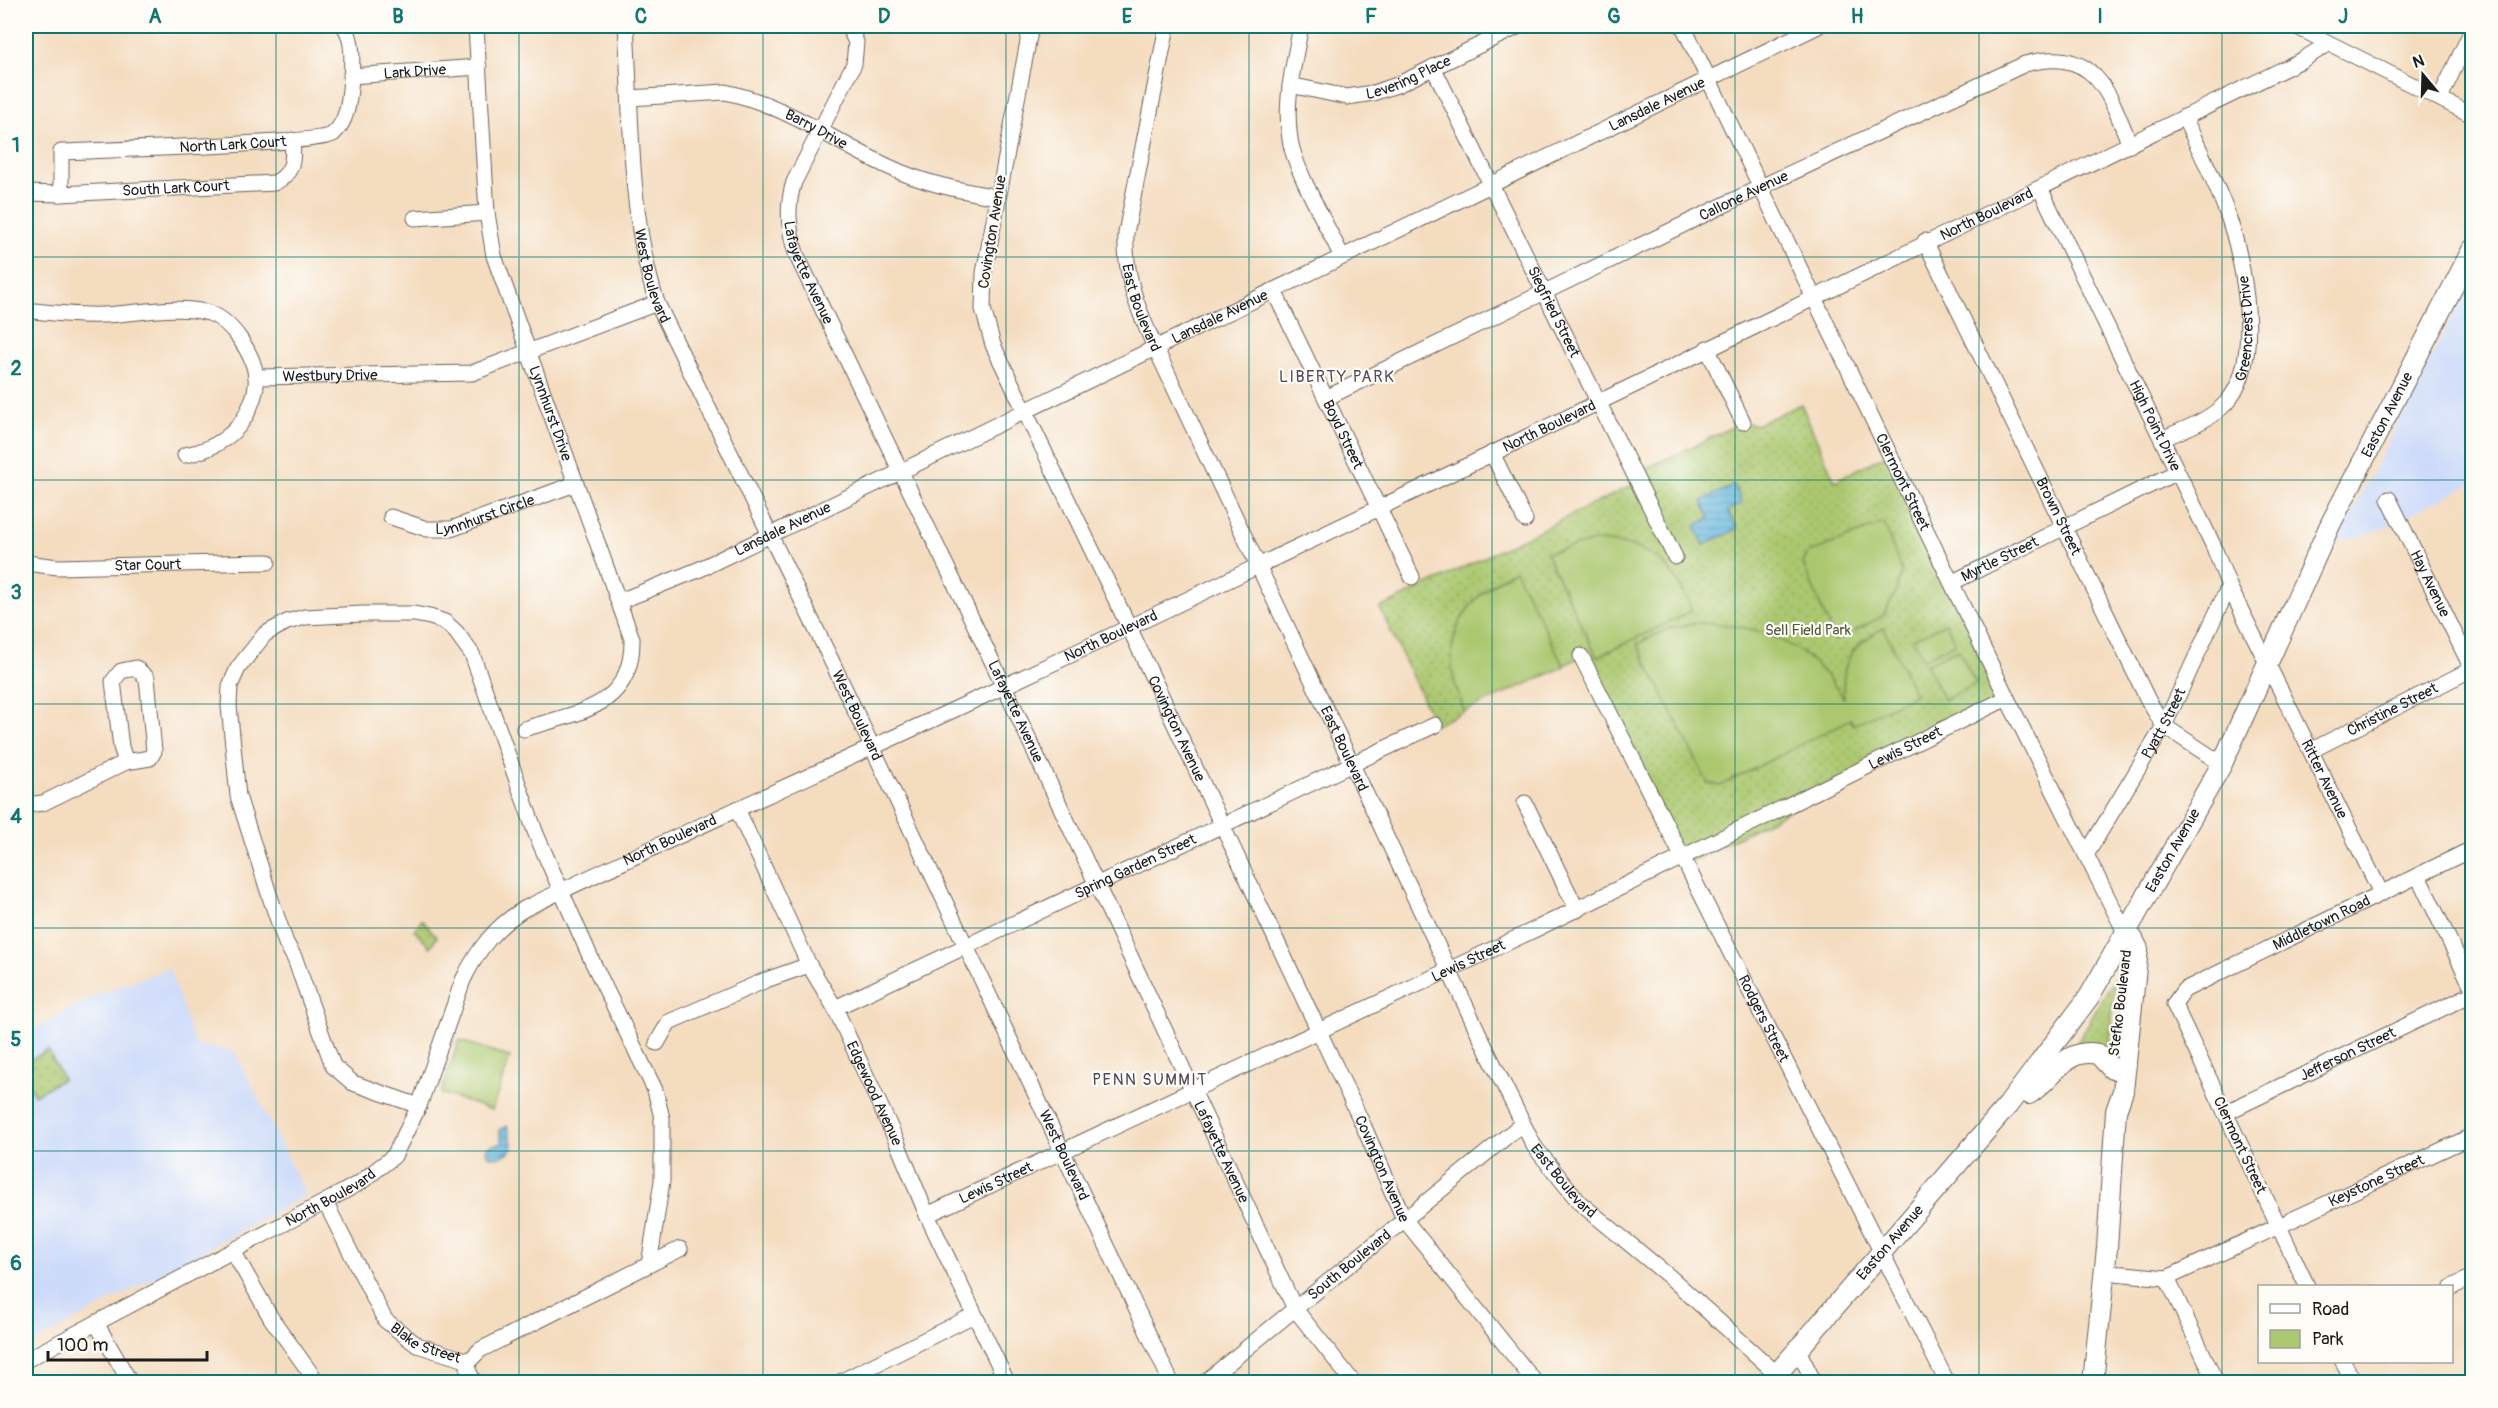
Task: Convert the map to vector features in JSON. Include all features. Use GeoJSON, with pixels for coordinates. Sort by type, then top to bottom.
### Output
{"type":"FeatureCollection","features":[{"type":"Feature","properties":{"kind":"main road","name":"Easton Avenue"},"geometry":{"type":"LineString","coordinates":[[1774,1378],[2008,1105],[2084,1005],[2222,764],[2330,525],[2472,250]]}},
{"type":"Feature","properties":{"kind":"main road","name":"Stefko Boulevard"},"geometry":{"type":"LineString","coordinates":[[2093,1383],[2116,1111],[2124,1090],[2138,949],[2133,939],[2126,934],[2110,1092],[2116,1111]]}},
{"type":"Feature","properties":{"kind":"main road"},"geometry":{"type":"LineString","coordinates":[[2008,1105],[2033,1091],[2069,1056],[2080,1053],[2098,1054],[2112,1069]]}},
{"type":"Feature","properties":{"kind":"street","name":"North Lark Court"},"geometry":{"type":"LineString","coordinates":[[61,194],[61,152],[331,136],[338,128],[347,109],[351,76],[350,37],[344,26]]}},
{"type":"Feature","properties":{"kind":"street","name":"Lynnhurst Drive"},"geometry":{"type":"LineString","coordinates":[[476,26],[487,213],[501,278],[632,639],[632,659],[625,681],[603,702],[524,729]]}},
{"type":"Feature","properties":{"kind":"street","name":"West Boulevard"},"geometry":{"type":"LineString","coordinates":[[626,26],[637,218],[648,276],[657,303],[966,946],[1171,1383]]}},
{"type":"Feature","properties":{"kind":"street","name":"Lafayette Avenue"},"geometry":{"type":"LineString","coordinates":[[848,26],[856,42],[854,64],[794,182],[789,210],[790,235],[804,272],[1004,686],[1295,1309],[1353,1383]]}},
{"type":"Feature","properties":{"kind":"street","name":"Covington Avenue"},"geometry":{"type":"LineString","coordinates":[[1031,26],[985,264],[983,309],[993,345],[1129,627],[1364,1127],[1404,1219],[1535,1383]]}},
{"type":"Feature","properties":{"kind":"street","name":"East Boulevard"},"geometry":{"type":"LineString","coordinates":[[1167,26],[1126,233],[1125,257],[1132,294],[1156,349],[1522,1125],[1549,1166],[1580,1203],[1671,1278],[1774,1378]]}},
{"type":"Feature","properties":{"kind":"street"},"geometry":{"type":"LineString","coordinates":[[1301,26],[1290,85],[1288,115],[1290,142],[1342,257]]}},
{"type":"Feature","properties":{"kind":"street","name":"Levering Place"},"geometry":{"type":"LineString","coordinates":[[1290,85],[1329,95],[1356,96],[1397,85],[1519,26]]}},
{"type":"Feature","properties":{"kind":"street","name":"Clermont Street"},"geometry":{"type":"LineString","coordinates":[[1683,26],[2007,698],[2126,934]]}},
{"type":"Feature","properties":{"kind":"street","name":"Lansdale Avenue"},"geometry":{"type":"LineString","coordinates":[[620,601],[698,570],[1818,26]]}},
{"type":"Feature","properties":{"kind":"street"},"geometry":{"type":"LineString","coordinates":[[2295,26],[2472,115]]}},
{"type":"Feature","properties":{"kind":"street"},"geometry":{"type":"LineString","coordinates":[[2440,98],[2472,30]]}},
{"type":"Feature","properties":{"kind":"street","name":"North Boulevard"},"geometry":{"type":"LineString","coordinates":[[26,1360],[326,1202],[361,1182],[394,1156],[419,1106],[471,963],[493,932],[507,920],[560,891],[1004,686],[1599,402],[1925,242],[2130,145],[2301,60],[2328,44]]}},
{"type":"Feature","properties":{"kind":"street","name":"Callone Avenue"},"geometry":{"type":"LineString","coordinates":[[1326,398],[1761,187],[2034,62],[2067,62],[2095,74],[2114,103],[2130,145]]}},
{"type":"Feature","properties":{"kind":"street","name":"Lark Drive"},"geometry":{"type":"LineString","coordinates":[[351,76],[479,67]]}},
{"type":"Feature","properties":{"kind":"street","name":"Siegfried Street"},"geometry":{"type":"LineString","coordinates":[[1433,67],[1675,557]]}},
{"type":"Feature","properties":{"kind":"street","name":"Barry Drive"},"geometry":{"type":"LineString","coordinates":[[630,98],[725,92],[760,101],[821,130],[886,166],[918,179],[937,186],[997,197]]}},
{"type":"Feature","properties":{"kind":"street","name":"Greencrest Drive"},"geometry":{"type":"LineString","coordinates":[[2162,439],[2196,424],[2226,402],[2239,382],[2246,348],[2245,293],[2233,234],[2227,213],[2184,117]]}},
{"type":"Feature","properties":{"kind":"street","name":"South Lark Court"},"geometry":{"type":"LineString","coordinates":[[26,193],[61,194],[274,183],[285,178],[293,164],[292,140]]}},
{"type":"Feature","properties":{"kind":"street","name":"High Point Drive"},"geometry":{"type":"LineString","coordinates":[[2040,188],[2213,545],[2229,586],[2267,664]]}},
{"type":"Feature","properties":{"kind":"street"},"geometry":{"type":"LineString","coordinates":[[415,218],[487,213]]}},
{"type":"Feature","properties":{"kind":"street","name":"Brown Street"},"geometry":{"type":"LineString","coordinates":[[1925,242],[2148,700],[2164,726],[2222,764]]}},
{"type":"Feature","properties":{"kind":"street","name":"Boyd Street"},"geometry":{"type":"LineString","coordinates":[[1274,291],[1412,577]]}},
{"type":"Feature","properties":{"kind":"street","name":"Westbury Drive"},"geometry":{"type":"LineString","coordinates":[[256,377],[456,375],[485,370],[657,303]]}},
{"type":"Feature","properties":{"kind":"street"},"geometry":{"type":"LineString","coordinates":[[26,310],[80,315],[184,310],[211,314],[228,326],[239,339],[251,361],[256,377],[251,405],[233,432],[215,446],[185,455]]}},
{"type":"Feature","properties":{"kind":"street"},"geometry":{"type":"LineString","coordinates":[[1707,348],[1743,422]]}},
{"type":"Feature","properties":{"kind":"street"},"geometry":{"type":"LineString","coordinates":[[1492,453],[1525,520]]}},
{"type":"Feature","properties":{"kind":"street","name":"Myrtle Street"},"geometry":{"type":"LineString","coordinates":[[1953,582],[2177,472]]}},
{"type":"Feature","properties":{"kind":"street","name":"Lynnhurst Circle"},"geometry":{"type":"LineString","coordinates":[[391,517],[428,529],[452,529],[575,484]]}},
{"type":"Feature","properties":{"kind":"street","name":"Hay Avenue"},"geometry":{"type":"LineString","coordinates":[[2389,499],[2472,669]]}},
{"type":"Feature","properties":{"kind":"street","name":"Star Court"},"geometry":{"type":"LineString","coordinates":[[26,563],[58,567],[268,562]]}},
{"type":"Feature","properties":{"kind":"street","name":"Pyatt Street"},"geometry":{"type":"LineString","coordinates":[[2086,855],[2164,726],[2229,586]]}},
{"type":"Feature","properties":{"kind":"street"},"geometry":{"type":"LineString","coordinates":[[419,1106],[353,1083],[333,1066],[295,959],[286,943],[238,796],[229,706],[230,686],[249,652],[275,627],[305,617],[414,614],[445,622],[466,644],[477,665],[536,834],[560,891],[655,1090],[662,1119],[662,1181],[649,1265]]}},
{"type":"Feature","properties":{"kind":"street","name":"Rodgers Street"},"geometry":{"type":"LineString","coordinates":[[1581,656],[1683,855],[1880,1254],[1947,1383]]}},
{"type":"Feature","properties":{"kind":"street","name":"Ritter Avenue"},"geometry":{"type":"LineString","coordinates":[[2267,664],[2312,750],[2381,893]]}},
{"type":"Feature","properties":{"kind":"street"},"geometry":{"type":"LineString","coordinates":[[26,805],[43,803],[126,762],[150,758],[154,751],[147,678],[136,668],[121,671],[113,681],[121,747],[126,762]]}},
{"type":"Feature","properties":{"kind":"street","name":"Christine Street"},"geometry":{"type":"LineString","coordinates":[[2312,750],[2472,669]]}},
{"type":"Feature","properties":{"kind":"street","name":"Lewis Street"},"geometry":{"type":"LineString","coordinates":[[927,1215],[1577,909],[2007,698]]}},
{"type":"Feature","properties":{"kind":"street","name":"Spring Garden Street"},"geometry":{"type":"LineString","coordinates":[[835,1008],[1435,725]]}},
{"type":"Feature","properties":{"kind":"street"},"geometry":{"type":"LineString","coordinates":[[1525,803],[1577,909]]}},
{"type":"Feature","properties":{"kind":"street","name":"Edgewood Avenue"},"geometry":{"type":"LineString","coordinates":[[737,809],[809,965],[835,1008],[897,1140],[927,1215],[1007,1383]]}},
{"type":"Feature","properties":{"kind":"street","name":"Middletown Road"},"geometry":{"type":"LineString","coordinates":[[2174,1004],[2184,990],[2472,849]]}},
{"type":"Feature","properties":{"kind":"street"},"geometry":{"type":"LineString","coordinates":[[2418,876],[2472,987]]}},
{"type":"Feature","properties":{"kind":"street"},"geometry":{"type":"LineString","coordinates":[[657,1043],[669,1022],[766,980],[809,965]]}},
{"type":"Feature","properties":{"kind":"street","name":"Jefferson Street"},"geometry":{"type":"LineString","coordinates":[[2225,1113],[2472,994]]}},
{"type":"Feature","properties":{"kind":"street","name":"Clermont Street"},"geometry":{"type":"LineString","coordinates":[[2174,1004],[2306,1285]]}},
{"type":"Feature","properties":{"kind":"street","name":"South Boulevard"},"geometry":{"type":"LineString","coordinates":[[1205,1383],[1522,1125]]}},
{"type":"Feature","properties":{"kind":"street","name":"Keystone Street"},"geometry":{"type":"LineString","coordinates":[[2167,1278],[2472,1136]]}},
{"type":"Feature","properties":{"kind":"street","name":"Blake Street"},"geometry":{"type":"LineString","coordinates":[[326,1202],[385,1320],[417,1345],[469,1361],[480,1350],[680,1249]]}},
{"type":"Feature","properties":{"kind":"street"},"geometry":{"type":"LineString","coordinates":[[233,1251],[271,1318],[317,1383]]}},
{"type":"Feature","properties":{"kind":"street"},"geometry":{"type":"LineString","coordinates":[[2104,1272],[2167,1278],[2216,1383]]}},
{"type":"Feature","properties":{"kind":"street"},"geometry":{"type":"LineString","coordinates":[[2453,1286],[2472,1277]]}},
{"type":"Feature","properties":{"kind":"street"},"geometry":{"type":"LineString","coordinates":[[840,1383],[975,1314]]}},
{"type":"Feature","properties":{"kind":"street"},"geometry":{"type":"LineString","coordinates":[[96,1323],[130,1383]]}},
{"type":"Feature","properties":{"kind":"street"},"geometry":{"type":"LineString","coordinates":[[1798,1350],[1814,1383]]}},
{"type":"Feature","properties":{"kind":"street"},"geometry":{"type":"LineString","coordinates":[[469,1361],[468,1370],[474,1383]]}},
{"type":"Feature","properties":{"kind":"street"},"geometry":{"type":"LineString","coordinates":[[2344,1363],[2354,1383]]}},
{"type":"Feature","properties":{"kind":"shaded area"},"geometry":{"type":"Polygon","coordinates":[[[2472,278],[2472,484],[2370,534],[2337,541],[2472,278]]]}},
{"type":"Feature","properties":{"kind":"shaded area"},"geometry":{"type":"Polygon","coordinates":[[[169,968],[195,1044],[235,1052],[306,1195],[26,1347],[26,1033],[99,994],[169,968]]]}},
{"type":"Feature","properties":{"kind":"green space","name":"Sell Field Park"},"geometry":{"type":"Polygon","coordinates":[[[1801,404],[1835,481],[1891,452],[2007,698],[1687,863],[1581,657],[1435,725],[1380,608],[1639,482],[1635,474],[1743,422],[1756,425],[1801,404]]]}},
{"type":"Feature","properties":{"kind":"green space"},"geometry":{"type":"Polygon","coordinates":[[[1884,523],[1902,572],[1895,593],[1883,616],[1835,641],[1803,563],[1808,553],[1884,523]]]}},
{"type":"Feature","properties":{"kind":"green space"},"geometry":{"type":"Polygon","coordinates":[[[1597,541],[1632,546],[1657,558],[1677,579],[1692,611],[1597,657],[1546,553],[1597,541]]]}},
{"type":"Feature","properties":{"kind":"green space"},"geometry":{"type":"Polygon","coordinates":[[[1515,570],[1564,667],[1464,712],[1455,684],[1452,661],[1457,628],[1474,601],[1500,579],[1515,570]]]}},
{"type":"Feature","properties":{"kind":"green space"},"geometry":{"type":"Polygon","coordinates":[[[1697,623],[1743,627],[1781,640],[1815,664],[1844,699],[1844,674],[1850,656],[1863,641],[1884,628],[1915,695],[1853,725],[1851,719],[1720,786],[1708,783],[1637,644],[1667,629],[1697,623]]]}},
{"type":"Feature","properties":{"kind":"green space"},"geometry":{"type":"Polygon","coordinates":[[[1946,623],[1955,643],[1923,659],[1913,639],[1946,623]]]}},
{"type":"Feature","properties":{"kind":"green space"},"geometry":{"type":"Polygon","coordinates":[[[1958,649],[1976,684],[1944,700],[1926,664],[1958,649]]]}},
{"type":"Feature","properties":{"kind":"green space"},"geometry":{"type":"Polygon","coordinates":[[[422,920],[437,937],[430,947],[414,930],[422,920]]]}},
{"type":"Feature","properties":{"kind":"green space"},"geometry":{"type":"Polygon","coordinates":[[[2115,977],[2109,1054],[2078,1046],[2078,1042],[2115,977]]]}},
{"type":"Feature","properties":{"kind":"green space"},"geometry":{"type":"Polygon","coordinates":[[[459,1040],[510,1057],[492,1110],[441,1093],[459,1040]]]}},
{"type":"Feature","properties":{"kind":"green space"},"geometry":{"type":"Polygon","coordinates":[[[48,1050],[63,1079],[34,1095],[26,1078],[26,1062],[48,1050]]]}},
{"type":"Feature","properties":{"kind":"water"},"geometry":{"type":"Polygon","coordinates":[[[1734,485],[1742,503],[1728,511],[1737,529],[1704,545],[1695,526],[1710,518],[1702,501],[1734,485]]]}},
{"type":"Feature","properties":{"kind":"water"},"geometry":{"type":"Polygon","coordinates":[[[507,1126],[513,1147],[503,1155],[490,1157],[486,1152],[487,1147],[502,1143],[499,1130],[507,1126]]]}},
{"type":"Feature","properties":{"kind":"district","name":"LIBERTY PARK"},"geometry":{"type":"Point","coordinates":[1337,376]}},
{"type":"Feature","properties":{"kind":"district","name":"PENN SUMMIT"},"geometry":{"type":"Point","coordinates":[1150,1079]}}]}
